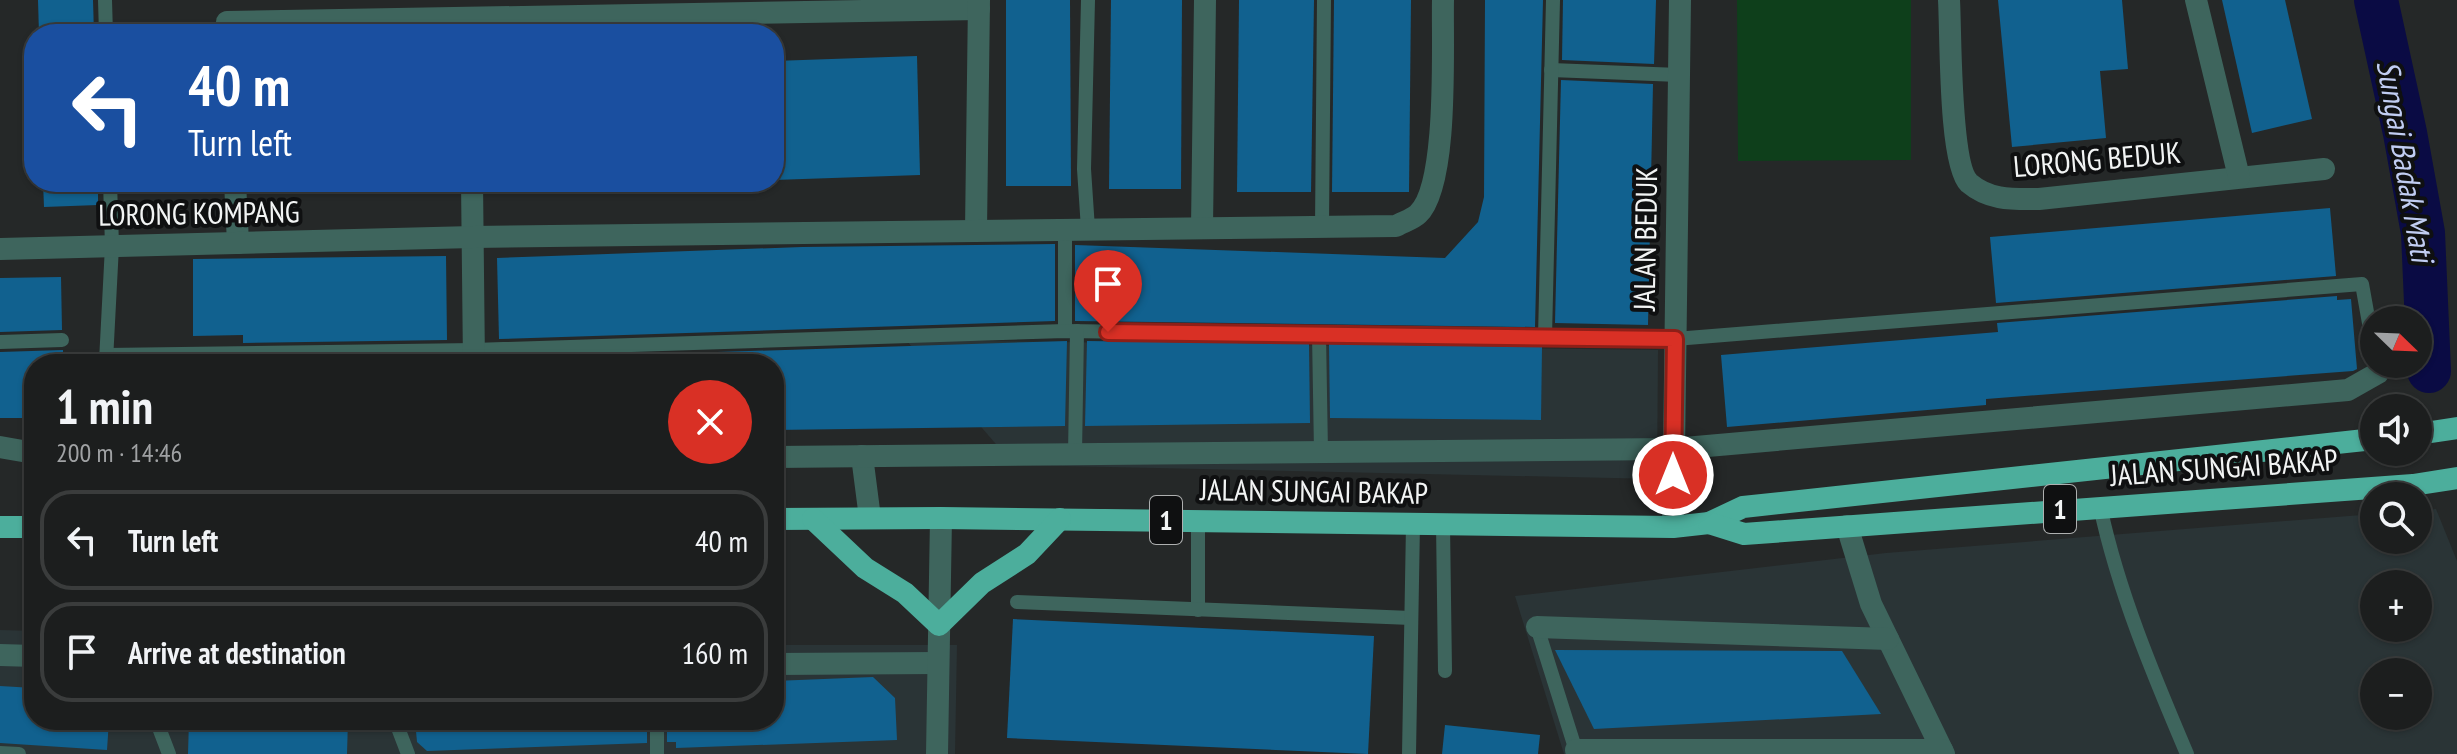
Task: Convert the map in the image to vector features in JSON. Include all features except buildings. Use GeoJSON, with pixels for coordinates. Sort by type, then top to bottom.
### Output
{"type":"FeatureCollection","features":[{"type":"Feature","properties":{"kind":"highway"},"geometry":{"type":"LineString","coordinates":[[2432,432],[2454,428]]}},
{"type":"Feature","properties":{"kind":"highway","name":"JALAN SUNGAI BAKAP"},"geometry":{"type":"LineString","coordinates":[[784,519],[1060,519],[1673,527],[1709,523],[1743,507],[2360,441]]}},
{"type":"Feature","properties":{"kind":"highway","name":"JALAN SUNGAI BAKAP"},"geometry":{"type":"LineString","coordinates":[[2432,482],[2457,478]]}},
{"type":"Feature","properties":{"kind":"highway"},"geometry":{"type":"LineString","coordinates":[[2432,485],[2457,487]]}},
{"type":"Feature","properties":{"kind":"highway","name":"JALAN SUNGAI BAKAP"},"geometry":{"type":"LineString","coordinates":[[1709,523],[1744,534],[2360,488]]}},
{"type":"Feature","properties":{"kind":"highway"},"geometry":{"type":"LineString","coordinates":[[813,519],[865,568],[905,593],[939,625],[982,583],[1027,554],[1060,519]]}},
{"type":"Feature","properties":{"kind":"highway"},"geometry":{"type":"LineString","coordinates":[[0,527],[24,527]]}},
{"type":"Feature","properties":{"kind":"street"},"geometry":{"type":"LineString","coordinates":[[1202,227],[1205,0]]}},
{"type":"Feature","properties":{"kind":"street","name":"LORONG KOMPANG"},"geometry":{"type":"LineString","coordinates":[[0,249],[473,237],[1396,226],[1419,214],[1430,192],[1438,162],[1443,0]]}},
{"type":"Feature","properties":{"kind":"street","name":"JALAN BEDUK"},"geometry":{"type":"LineString","coordinates":[[1673,527],[1680,0]]}},
{"type":"Feature","properties":{"kind":"street","name":"LORONG BEDUK"},"geometry":{"type":"LineString","coordinates":[[1949,0],[1956,150],[1967,181],[1997,199],[2039,199],[2324,169]]}},
{"type":"Feature","properties":{"kind":"street"},"geometry":{"type":"LineString","coordinates":[[2196,0],[2239,177]]}},
{"type":"Feature","properties":{"kind":"street"},"geometry":{"type":"LineString","coordinates":[[489,24],[630,8],[979,4],[976,230]]}},
{"type":"Feature","properties":{"kind":"street"},"geometry":{"type":"LineString","coordinates":[[227,19],[401,24]]}},
{"type":"Feature","properties":{"kind":"street"},"geometry":{"type":"LineString","coordinates":[[235,192],[238,243]]}},
{"type":"Feature","properties":{"kind":"street"},"geometry":{"type":"LineString","coordinates":[[472,192],[474,354]]}},
{"type":"Feature","properties":{"kind":"street"},"geometry":{"type":"LineString","coordinates":[[0,233],[0,249]]}},
{"type":"Feature","properties":{"kind":"street"},"geometry":{"type":"LineString","coordinates":[[784,457],[1673,449],[2348,390],[2360,378]]}},
{"type":"Feature","properties":{"kind":"street"},"geometry":{"type":"LineString","coordinates":[[0,447],[24,451]]}},
{"type":"Feature","properties":{"kind":"street"},"geometry":{"type":"LineString","coordinates":[[862,456],[870,518]]}},
{"type":"Feature","properties":{"kind":"street"},"geometry":{"type":"LineString","coordinates":[[937,754],[941,518]]}},
{"type":"Feature","properties":{"kind":"street"},"geometry":{"type":"LineString","coordinates":[[1577,752],[1943,752],[1871,604],[1847,526]]}},
{"type":"Feature","properties":{"kind":"street"},"geometry":{"type":"LineString","coordinates":[[1537,627],[1888,639]]}},
{"type":"Feature","properties":{"kind":"street"},"geometry":{"type":"LineString","coordinates":[[0,655],[24,656]]}},
{"type":"Feature","properties":{"kind":"street"},"geometry":{"type":"LineString","coordinates":[[784,664],[938,663]]}},
{"type":"Feature","properties":{"kind":"lane"},"geometry":{"type":"LineString","coordinates":[[105,0],[106,24]]}},
{"type":"Feature","properties":{"kind":"lane"},"geometry":{"type":"LineString","coordinates":[[1075,454],[1071,331],[1076,229],[1084,169],[1088,0]]}},
{"type":"Feature","properties":{"kind":"lane"},"geometry":{"type":"LineString","coordinates":[[1322,226],[1324,0]]}},
{"type":"Feature","properties":{"kind":"lane"},"geometry":{"type":"LineString","coordinates":[[1545,337],[1553,0]]}},
{"type":"Feature","properties":{"kind":"lane"},"geometry":{"type":"LineString","coordinates":[[1551,70],[1679,75]]}},
{"type":"Feature","properties":{"kind":"lane"},"geometry":{"type":"LineString","coordinates":[[106,354],[112,246],[110,192]]}},
{"type":"Feature","properties":{"kind":"lane"},"geometry":{"type":"LineString","coordinates":[[543,354],[1071,331],[1675,339],[2362,284],[2366,306]]}},
{"type":"Feature","properties":{"kind":"lane"},"geometry":{"type":"LineString","coordinates":[[1319,334],[1321,452]]}},
{"type":"Feature","properties":{"kind":"lane"},"geometry":{"type":"LineString","coordinates":[[0,342],[62,340]]}},
{"type":"Feature","properties":{"kind":"lane"},"geometry":{"type":"LineString","coordinates":[[2100,506],[2108,543],[2155,678],[2187,754]]}},
{"type":"Feature","properties":{"kind":"lane"},"geometry":{"type":"LineString","coordinates":[[1198,521],[1198,610]]}},
{"type":"Feature","properties":{"kind":"lane"},"geometry":{"type":"LineString","coordinates":[[1409,754],[1413,524]]}},
{"type":"Feature","properties":{"kind":"lane"},"geometry":{"type":"LineString","coordinates":[[1443,524],[1445,671]]}},
{"type":"Feature","properties":{"kind":"lane"},"geometry":{"type":"LineString","coordinates":[[1017,602],[1411,618]]}},
{"type":"Feature","properties":{"kind":"lane"},"geometry":{"type":"LineString","coordinates":[[1537,627],[1577,752]]}},
{"type":"Feature","properties":{"kind":"lane"},"geometry":{"type":"LineString","coordinates":[[160,730],[169,754]]}},
{"type":"Feature","properties":{"kind":"lane"},"geometry":{"type":"LineString","coordinates":[[399,730],[408,754]]}},
{"type":"Feature","properties":{"kind":"lane"},"geometry":{"type":"LineString","coordinates":[[657,730],[657,754]]}},
{"type":"Feature","properties":{"kind":"lane"},"geometry":{"type":"LineString","coordinates":[[0,753],[19,754]]}},
{"type":"Feature","properties":{"kind":"shaded area"},"geometry":{"type":"Polygon","coordinates":[[[906,340],[1658,350],[1657,479],[1014,465],[906,340]]]}},
{"type":"Feature","properties":{"kind":"shaded area"},"geometry":{"type":"Polygon","coordinates":[[[2432,509],[2436,509],[2457,561],[2457,754],[1564,754],[1515,596],[1886,553],[2360,515],[2360,554],[2432,554],[2432,509]]]}},
{"type":"Feature","properties":{"kind":"shaded area"},"geometry":{"type":"Polygon","coordinates":[[[0,630],[24,631],[24,730],[784,730],[784,645],[957,645],[955,754],[0,754],[0,630]]]}},
{"type":"Feature","properties":{"kind":"green space"},"geometry":{"type":"Polygon","coordinates":[[[1737,0],[1911,0],[1911,160],[1738,161],[1737,0]]]}},
{"type":"Feature","properties":{"kind":"waterway","name":"Sungai Badak Mati"},"geometry":{"type":"LineString","coordinates":[[2376,0],[2423,233],[2426,306]]}},
{"type":"Feature","properties":{"kind":"route"},"geometry":{"type":"LineString","coordinates":[[1108,332],[1675,339],[1673,475]]}}]}
